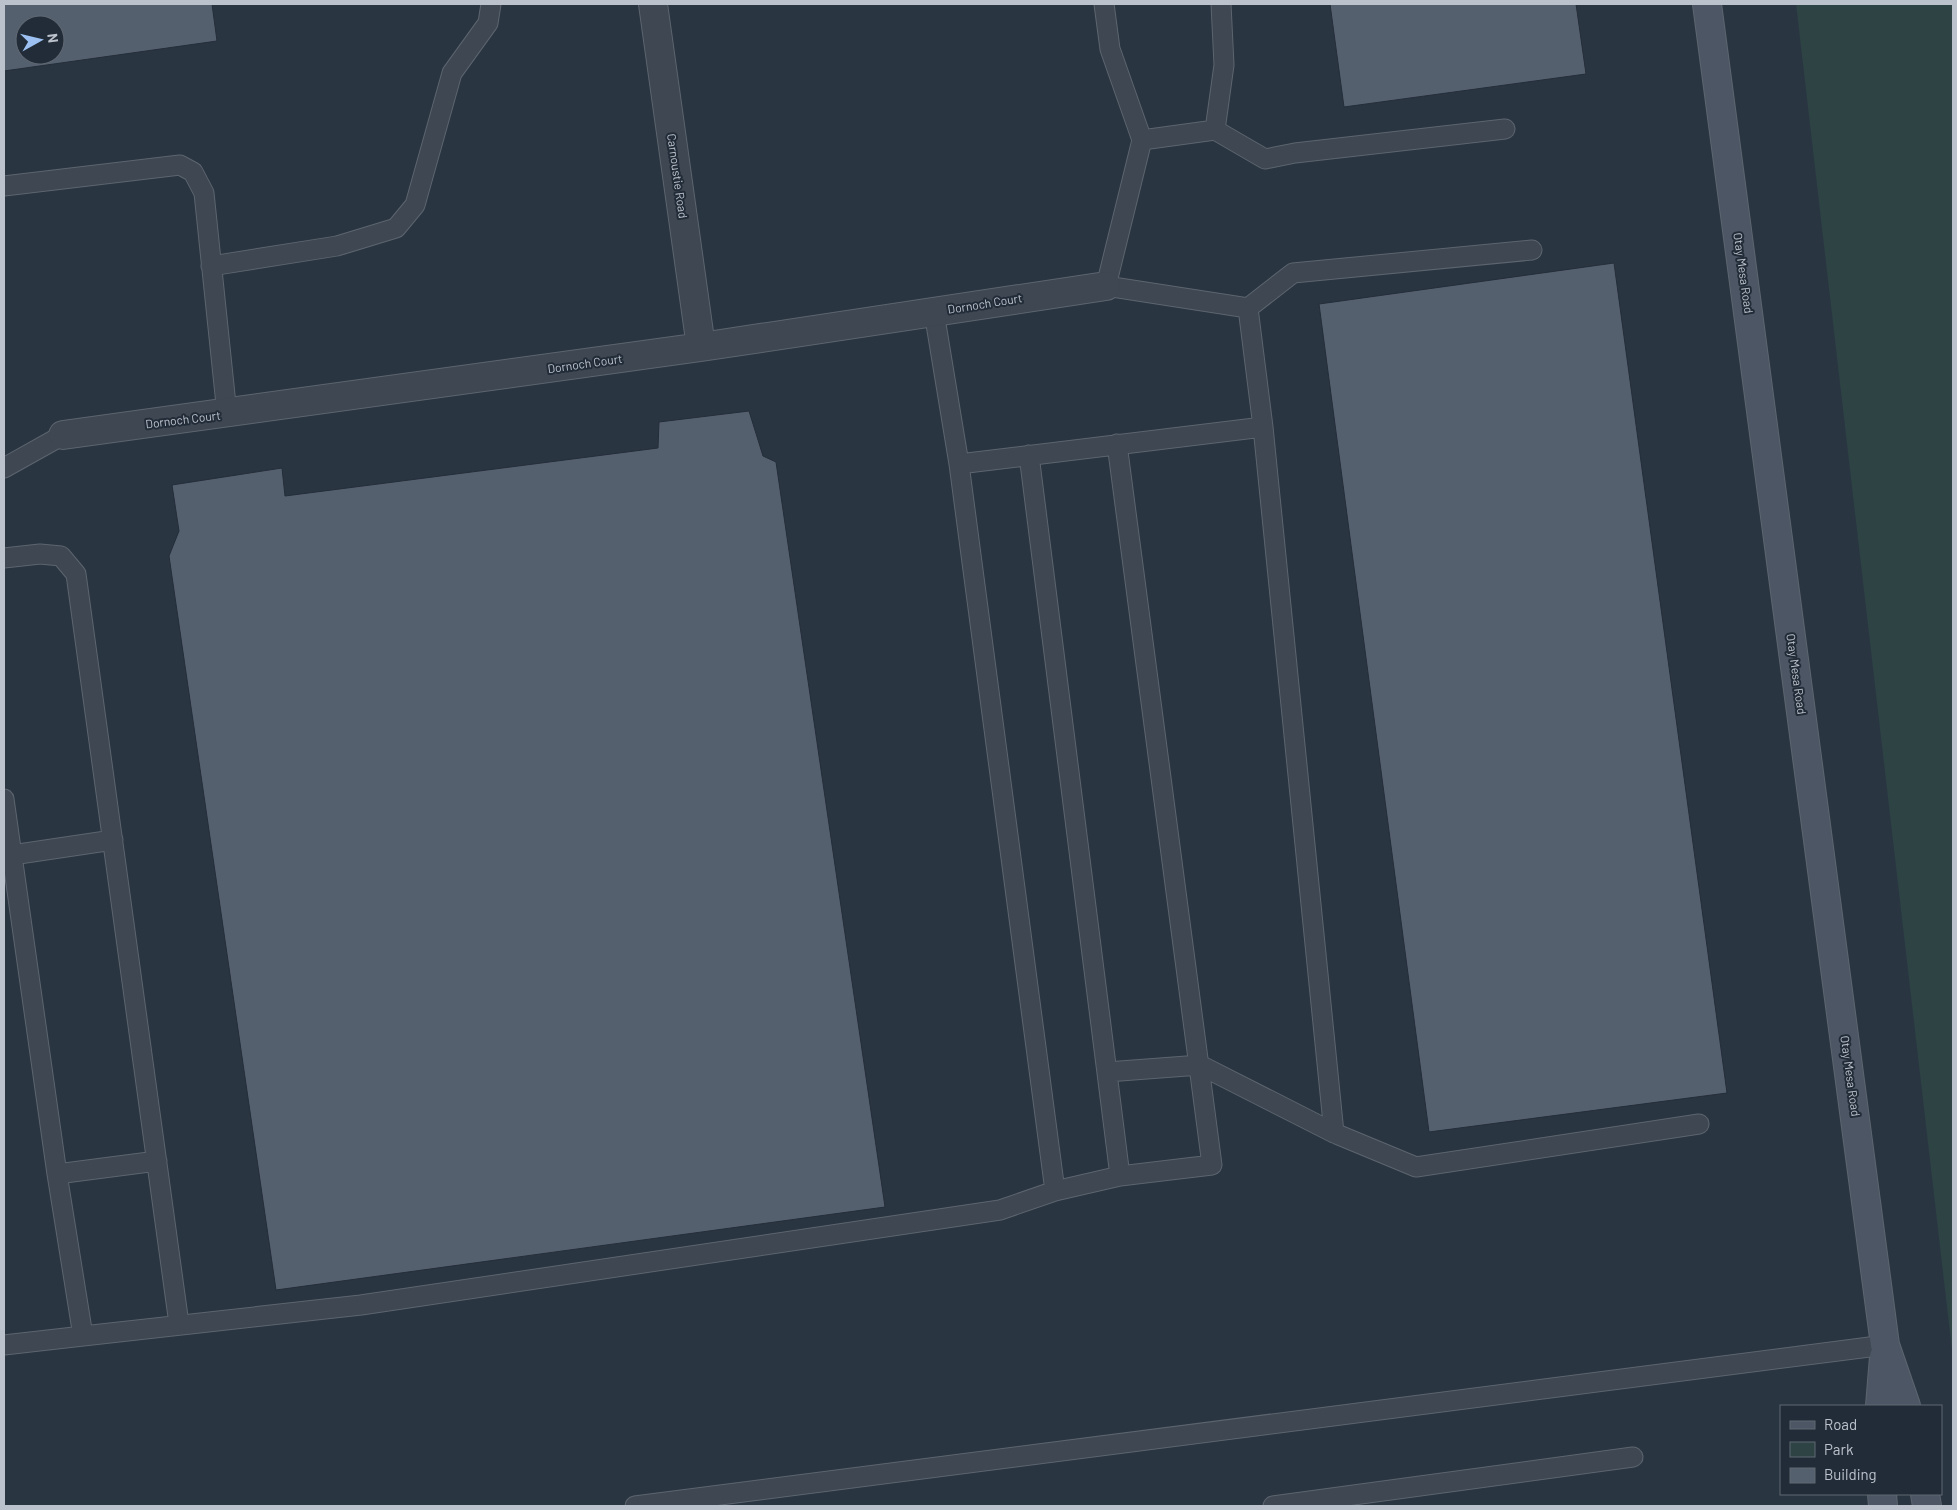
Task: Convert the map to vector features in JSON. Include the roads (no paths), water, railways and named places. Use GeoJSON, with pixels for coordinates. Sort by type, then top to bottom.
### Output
{"type":"FeatureCollection","features":[{"type":"Feature","properties":{"kind":"main road","name":"Otay Mesa Road"},"geometry":{"type":"LineString","coordinates":[[1707,4],[1885,1345],[1906,1405]]}},
{"type":"Feature","properties":{"kind":"main road","name":"Otay Mesa Road"},"geometry":{"type":"LineString","coordinates":[[1880,1405],[1885,1345]]}},
{"type":"Feature","properties":{"kind":"street","name":"Carnoustie Road"},"geometry":{"type":"LineString","coordinates":[[653,4],[701,347]]}},
{"type":"Feature","properties":{"kind":"street","name":"Dornoch Court"},"geometry":{"type":"LineString","coordinates":[[62,435],[227,414],[701,347],[1106,286]]}},
{"type":"Feature","properties":{"kind":"lane"},"geometry":{"type":"LineString","coordinates":[[210,266],[337,246],[396,228],[415,205],[452,73],[488,23],[491,4]]}},
{"type":"Feature","properties":{"kind":"lane"},"geometry":{"type":"LineString","coordinates":[[1104,4],[1110,49],[1142,140],[1106,286],[1248,308],[1293,273],[1532,250]]}},
{"type":"Feature","properties":{"kind":"lane"},"geometry":{"type":"LineString","coordinates":[[1215,130],[1224,65],[1221,4]]}},
{"type":"Feature","properties":{"kind":"lane"},"geometry":{"type":"LineString","coordinates":[[1142,140],[1215,130],[1265,159],[1295,153],[1505,129]]}},
{"type":"Feature","properties":{"kind":"lane"},"geometry":{"type":"LineString","coordinates":[[4,186],[180,165],[193,172],[204,193],[210,266],[227,414]]}},
{"type":"Feature","properties":{"kind":"lane"},"geometry":{"type":"LineString","coordinates":[[1248,308],[1264,427],[1334,1133]]}},
{"type":"Feature","properties":{"kind":"lane"},"geometry":{"type":"LineString","coordinates":[[934,312],[959,464],[1055,1191]]}},
{"type":"Feature","properties":{"kind":"lane"},"geometry":{"type":"LineString","coordinates":[[959,464],[1264,427]]}},
{"type":"Feature","properties":{"kind":"lane"},"geometry":{"type":"LineString","coordinates":[[4,468],[62,435]]}},
{"type":"Feature","properties":{"kind":"lane"},"geometry":{"type":"LineString","coordinates":[[4,1345],[361,1305],[990,1212],[1055,1191],[1120,1176],[1212,1165],[1117,444]]}},
{"type":"Feature","properties":{"kind":"lane"},"geometry":{"type":"LineString","coordinates":[[1029,455],[1120,1176]]}},
{"type":"Feature","properties":{"kind":"lane"},"geometry":{"type":"LineString","coordinates":[[4,558],[40,554],[61,556],[76,574],[179,1324]]}},
{"type":"Feature","properties":{"kind":"lane"},"geometry":{"type":"LineString","coordinates":[[4,799],[57,1174],[83,1336]]}},
{"type":"Feature","properties":{"kind":"lane"},"geometry":{"type":"LineString","coordinates":[[12,855],[113,840]]}},
{"type":"Feature","properties":{"kind":"lane"},"geometry":{"type":"LineString","coordinates":[[1107,1072],[1200,1065],[1334,1133],[1416,1167],[1699,1124]]}},
{"type":"Feature","properties":{"kind":"lane"},"geometry":{"type":"LineString","coordinates":[[57,1174],[157,1161]]}},
{"type":"Feature","properties":{"kind":"lane"},"geometry":{"type":"LineString","coordinates":[[635,1506],[1885,1345]]}},
{"type":"Feature","properties":{"kind":"lane"},"geometry":{"type":"LineString","coordinates":[[1273,1506],[1633,1457]]}}]}
